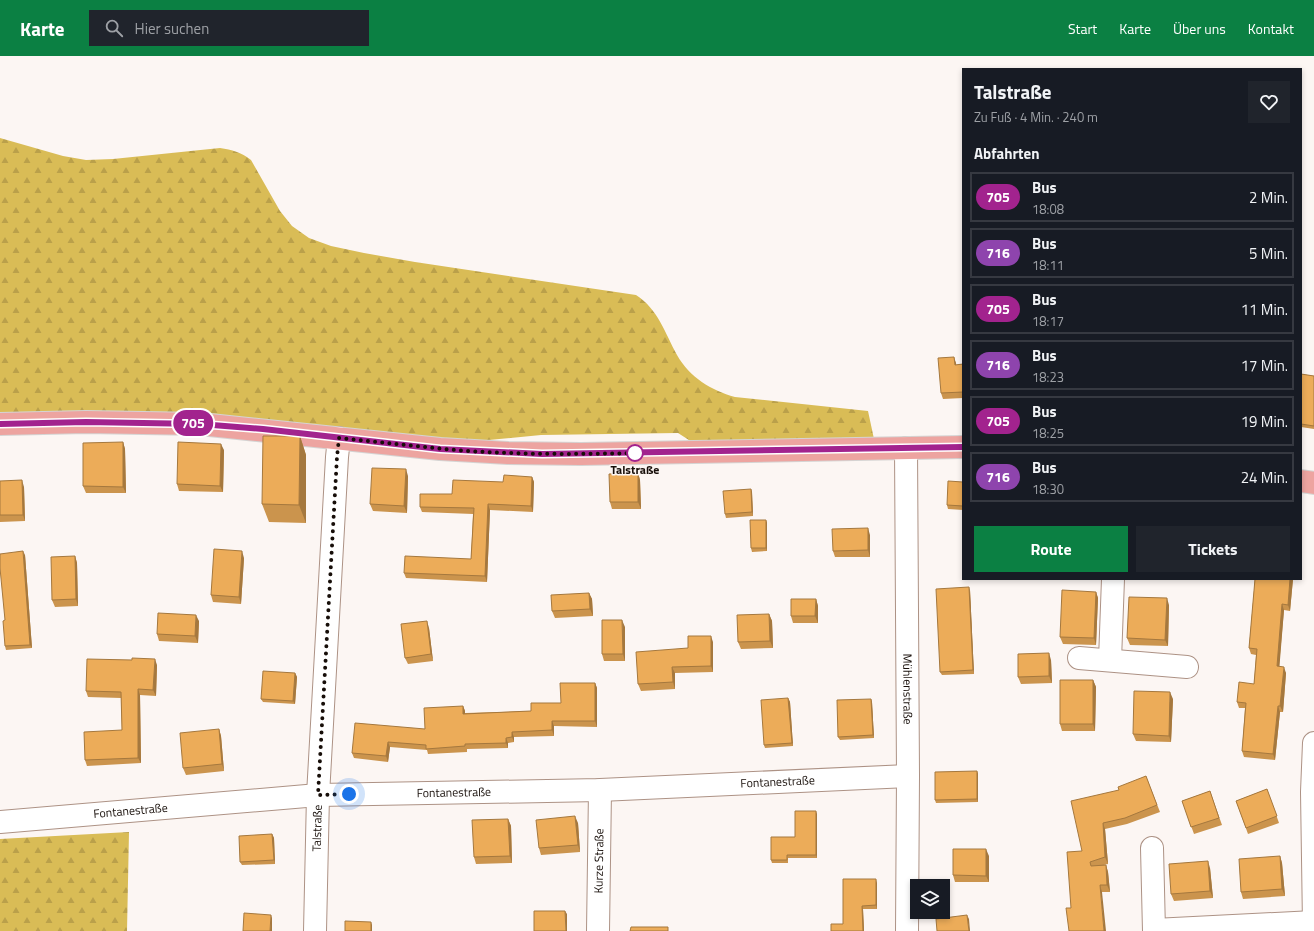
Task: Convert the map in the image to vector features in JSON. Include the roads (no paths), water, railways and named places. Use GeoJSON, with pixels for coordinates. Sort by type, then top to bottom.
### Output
{"type":"FeatureCollection","features":[{"type":"Feature","properties":{"kind":"main road"},"geometry":{"type":"LineString","coordinates":[[0,424],[86,422],[200,424],[448,449],[542,454],[962,447]]}},
{"type":"Feature","properties":{"kind":"main road"},"geometry":{"type":"LineString","coordinates":[[1302,481],[1314,483]]}},
{"type":"Feature","properties":{"kind":"street","name":"Talstraße"},"geometry":{"type":"LineString","coordinates":[[315,931],[318,795],[339,438]]}},
{"type":"Feature","properties":{"kind":"street","name":"Mühlenstraße"},"geometry":{"type":"LineString","coordinates":[[906,448],[908,931]]}},
{"type":"Feature","properties":{"kind":"street"},"geometry":{"type":"LineString","coordinates":[[1110,660],[1113,580]]}},
{"type":"Feature","properties":{"kind":"street"},"geometry":{"type":"LineString","coordinates":[[1079,658],[1187,667]]}},
{"type":"Feature","properties":{"kind":"street"},"geometry":{"type":"LineString","coordinates":[[1314,743],[1314,925]]}},
{"type":"Feature","properties":{"kind":"street","name":"Fontanestraße"},"geometry":{"type":"LineString","coordinates":[[0,822],[318,795],[600,790],[908,776]]}},
{"type":"Feature","properties":{"kind":"street","name":"Kurze Straße"},"geometry":{"type":"LineString","coordinates":[[598,931],[600,790]]}},
{"type":"Feature","properties":{"kind":"street"},"geometry":{"type":"LineString","coordinates":[[1152,848],[1154,930],[1314,922]]}},
{"type":"Feature","properties":{"kind":"place","name":"Talstraße"},"geometry":{"type":"Point","coordinates":[635,453]}}]}
